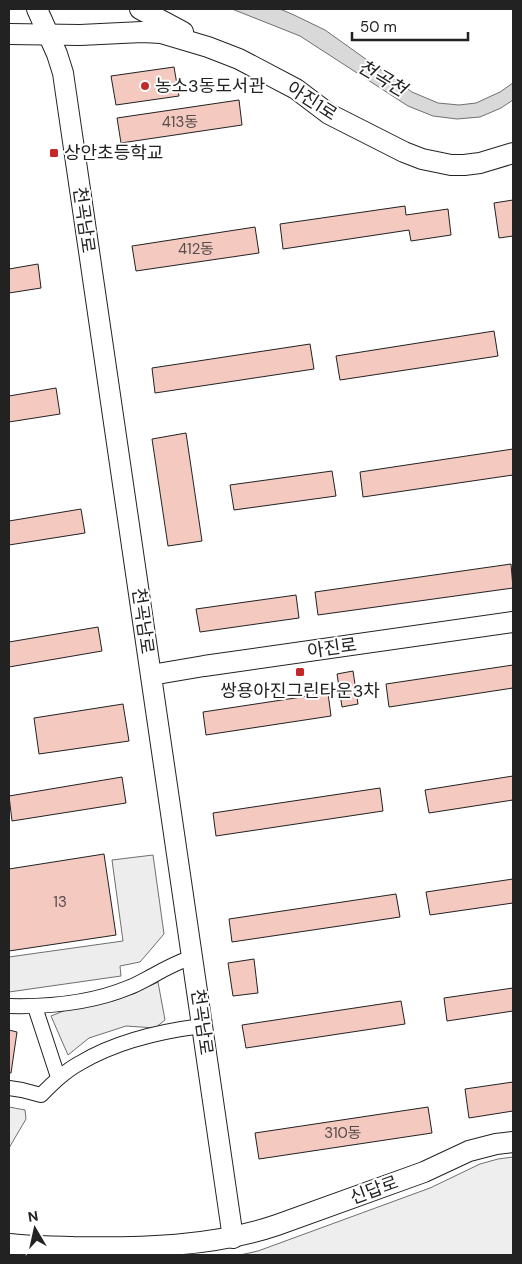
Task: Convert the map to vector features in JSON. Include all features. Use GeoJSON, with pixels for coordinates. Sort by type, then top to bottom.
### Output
{"type":"FeatureCollection","features":[{"type":"Feature","properties":{"kind":"street","name":"천곡남로"},"geometry":{"type":"LineString","coordinates":[[37,9],[57,54],[63,73],[233,1238]]}},
{"type":"Feature","properties":{"kind":"street"},"geometry":{"type":"LineString","coordinates":[[140,9],[208,47]]}},
{"type":"Feature","properties":{"kind":"street","name":"아진1로"},"geometry":{"type":"LineString","coordinates":[[9,34],[161,33],[208,47],[239,59],[296,89],[330,114],[404,152],[422,159],[446,164],[464,165],[480,163],[513,153]]}},
{"type":"Feature","properties":{"kind":"street","name":"아진로"},"geometry":{"type":"LineString","coordinates":[[151,675],[513,622]]}},
{"type":"Feature","properties":{"kind":"street"},"geometry":{"type":"LineString","coordinates":[[9,1006],[35,1007],[63,1004],[110,994],[131,987],[192,957]]}},
{"type":"Feature","properties":{"kind":"street"},"geometry":{"type":"LineString","coordinates":[[35,1007],[58,1077]]}},
{"type":"Feature","properties":{"kind":"street"},"geometry":{"type":"LineString","coordinates":[[9,1088],[41,1095],[58,1077],[80,1062],[102,1052],[126,1043],[175,1030],[202,1026]]}},
{"type":"Feature","properties":{"kind":"street","name":"신답로"},"geometry":{"type":"LineString","coordinates":[[9,1244],[93,1247],[146,1246],[209,1242],[233,1238],[254,1233],[415,1175],[469,1151],[513,1142]]}},
{"type":"Feature","properties":{"kind":"shaded area"},"geometry":{"type":"Polygon","coordinates":[[[153,855],[164,934],[140,962],[120,966],[121,976],[9,992],[9,957],[123,941],[112,860],[153,855]]]}},
{"type":"Feature","properties":{"kind":"shaded area"},"geometry":{"type":"Polygon","coordinates":[[[158,982],[165,1020],[155,1028],[126,1026],[89,1038],[68,1055],[51,1016],[66,1010],[113,1001],[158,982]]]}},
{"type":"Feature","properties":{"kind":"shaded area"},"geometry":{"type":"Polygon","coordinates":[[[9,1107],[25,1110],[26,1119],[9,1148],[9,1107]]]}},
{"type":"Feature","properties":{"kind":"shaded area"},"geometry":{"type":"Polygon","coordinates":[[[513,1157],[513,1255],[240,1255],[258,1251],[430,1188],[480,1164],[513,1157]]]}},
{"type":"Feature","properties":{"kind":"water","name":"천곡천"},"geometry":{"type":"Polygon","coordinates":[[[232,9],[280,9],[294,15],[325,30],[412,92],[438,103],[459,105],[476,103],[500,92],[513,83],[513,100],[501,108],[480,117],[457,119],[433,116],[408,106],[300,36],[232,9]]]}},
{"type":"Feature","properties":{"kind":"building","name":"농소3동도서관"},"geometry":{"type":"Polygon","coordinates":[[[174,67],[179,96],[116,105],[111,76],[174,67]]]}},
{"type":"Feature","properties":{"kind":"building"},"geometry":{"type":"Polygon","coordinates":[[[239,100],[242,125],[121,143],[117,118],[239,100]]]}},
{"type":"Feature","properties":{"kind":"building"},"geometry":{"type":"Polygon","coordinates":[[[513,200],[513,236],[499,238],[494,203],[513,200]]]}},
{"type":"Feature","properties":{"kind":"building"},"geometry":{"type":"Polygon","coordinates":[[[405,206],[406,215],[448,209],[451,235],[411,241],[409,230],[283,249],[280,224],[405,206]]]}},
{"type":"Feature","properties":{"kind":"building"},"geometry":{"type":"Polygon","coordinates":[[[255,227],[259,253],[136,271],[132,246],[255,227]]]}},
{"type":"Feature","properties":{"kind":"building"},"geometry":{"type":"Polygon","coordinates":[[[38,264],[41,288],[9,293],[9,269],[38,264]]]}},
{"type":"Feature","properties":{"kind":"building"},"geometry":{"type":"Polygon","coordinates":[[[494,331],[498,356],[340,380],[336,356],[494,331]]]}},
{"type":"Feature","properties":{"kind":"building"},"geometry":{"type":"Polygon","coordinates":[[[310,344],[314,369],[155,393],[152,368],[310,344]]]}},
{"type":"Feature","properties":{"kind":"building"},"geometry":{"type":"Polygon","coordinates":[[[56,388],[60,414],[9,422],[9,396],[56,388]]]}},
{"type":"Feature","properties":{"kind":"building"},"geometry":{"type":"Polygon","coordinates":[[[186,433],[202,541],[168,546],[152,439],[186,433]]]}},
{"type":"Feature","properties":{"kind":"building"},"geometry":{"type":"Polygon","coordinates":[[[513,449],[513,475],[363,497],[360,472],[513,449]]]}},
{"type":"Feature","properties":{"kind":"building"},"geometry":{"type":"Polygon","coordinates":[[[332,471],[336,496],[234,510],[230,485],[332,471]]]}},
{"type":"Feature","properties":{"kind":"building"},"geometry":{"type":"Polygon","coordinates":[[[81,509],[85,533],[9,545],[9,521],[81,509]]]}},
{"type":"Feature","properties":{"kind":"building"},"geometry":{"type":"Polygon","coordinates":[[[511,564],[513,588],[318,615],[315,592],[511,564]]]}},
{"type":"Feature","properties":{"kind":"building"},"geometry":{"type":"Polygon","coordinates":[[[296,595],[299,618],[200,632],[196,609],[296,595]]]}},
{"type":"Feature","properties":{"kind":"building"},"geometry":{"type":"Polygon","coordinates":[[[98,627],[102,651],[9,667],[9,642],[98,627]]]}},
{"type":"Feature","properties":{"kind":"building"},"geometry":{"type":"Polygon","coordinates":[[[513,665],[513,688],[389,707],[386,684],[513,665]]]}},
{"type":"Feature","properties":{"kind":"building"},"geometry":{"type":"Polygon","coordinates":[[[353,671],[358,704],[342,707],[337,674],[353,671]]]}},
{"type":"Feature","properties":{"kind":"building"},"geometry":{"type":"Polygon","coordinates":[[[328,693],[331,716],[206,735],[203,712],[328,693]]]}},
{"type":"Feature","properties":{"kind":"building"},"geometry":{"type":"Polygon","coordinates":[[[123,704],[129,741],[39,754],[34,718],[123,704]]]}},
{"type":"Feature","properties":{"kind":"building"},"geometry":{"type":"Polygon","coordinates":[[[513,776],[513,800],[429,813],[425,790],[513,776]]]}},
{"type":"Feature","properties":{"kind":"building"},"geometry":{"type":"Polygon","coordinates":[[[122,777],[126,803],[12,821],[9,796],[122,777]]]}},
{"type":"Feature","properties":{"kind":"building"},"geometry":{"type":"Polygon","coordinates":[[[380,788],[383,811],[216,836],[213,813],[380,788]]]}},
{"type":"Feature","properties":{"kind":"building"},"geometry":{"type":"Polygon","coordinates":[[[104,854],[116,935],[9,951],[9,869],[104,854]]]}},
{"type":"Feature","properties":{"kind":"building"},"geometry":{"type":"Polygon","coordinates":[[[513,879],[513,903],[430,915],[426,892],[513,879]]]}},
{"type":"Feature","properties":{"kind":"building"},"geometry":{"type":"Polygon","coordinates":[[[396,894],[400,917],[232,942],[229,919],[396,894]]]}},
{"type":"Feature","properties":{"kind":"building"},"geometry":{"type":"Polygon","coordinates":[[[254,959],[258,993],[233,996],[228,963],[254,959]]]}},
{"type":"Feature","properties":{"kind":"building"},"geometry":{"type":"Polygon","coordinates":[[[513,988],[513,1011],[447,1021],[444,998],[513,988]]]}},
{"type":"Feature","properties":{"kind":"building"},"geometry":{"type":"Polygon","coordinates":[[[401,1001],[405,1024],[246,1048],[242,1025],[401,1001]]]}},
{"type":"Feature","properties":{"kind":"building"},"geometry":{"type":"Polygon","coordinates":[[[9,1030],[17,1032],[11,1073],[9,1073],[9,1030]]]}},
{"type":"Feature","properties":{"kind":"building"},"geometry":{"type":"Polygon","coordinates":[[[513,1082],[513,1111],[469,1118],[465,1089],[513,1082]]]}},
{"type":"Feature","properties":{"kind":"building"},"geometry":{"type":"Polygon","coordinates":[[[428,1107],[432,1133],[259,1159],[255,1133],[428,1107]]]}},
{"type":"Feature","properties":{"kind":"place","name":"농소3동도서관"},"geometry":{"type":"Point","coordinates":[145,86]}},
{"type":"Feature","properties":{"kind":"place","name":"상안초등학교"},"geometry":{"type":"Point","coordinates":[54,153]}},
{"type":"Feature","properties":{"kind":"place","name":"쌍용아진그린타운3차"},"geometry":{"type":"Point","coordinates":[300,672]}}]}
